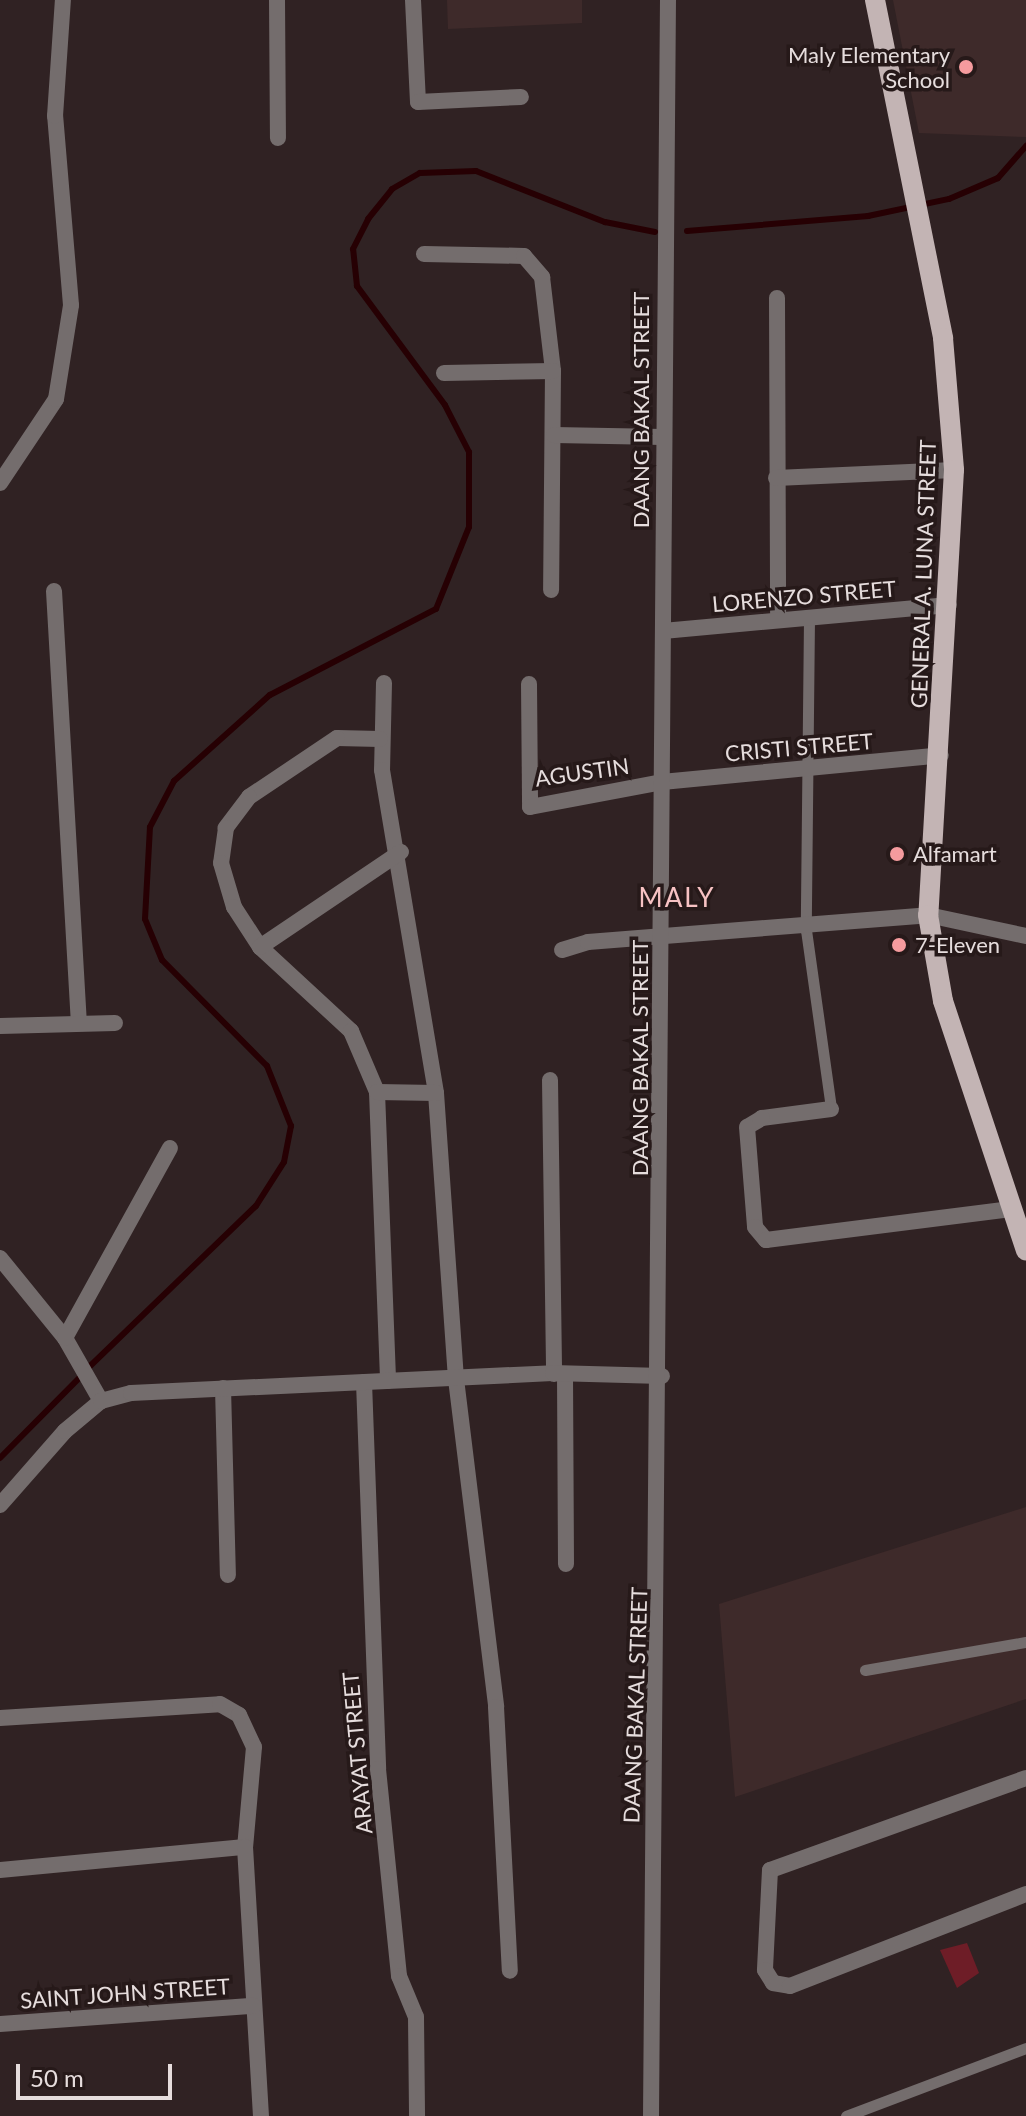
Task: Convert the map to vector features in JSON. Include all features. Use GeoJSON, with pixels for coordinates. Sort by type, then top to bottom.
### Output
{"type":"FeatureCollection","features":[{"type":"Feature","properties":{"kind":"main road","name":"GENERAL A. LUNA STREET"},"geometry":{"type":"LineString","coordinates":[[875,0],[943,338],[954,470],[941,755],[928,915],[943,1001],[1026,1251]]}},
{"type":"Feature","properties":{"kind":"street"},"geometry":{"type":"LineString","coordinates":[[0,483],[56,399],[71,305],[55,116],[63,0]]}},
{"type":"Feature","properties":{"kind":"street"},"geometry":{"type":"LineString","coordinates":[[277,0],[278,138]]}},
{"type":"Feature","properties":{"kind":"street"},"geometry":{"type":"LineString","coordinates":[[413,0],[418,102],[521,97]]}},
{"type":"Feature","properties":{"kind":"street","name":"DAANG BAKAL STREET"},"geometry":{"type":"LineString","coordinates":[[651,2116],[662,1376],[662,227],[668,0]]}},
{"type":"Feature","properties":{"kind":"street"},"geometry":{"type":"LineString","coordinates":[[424,254],[524,256],[542,277],[553,371],[551,590]]}},
{"type":"Feature","properties":{"kind":"street"},"geometry":{"type":"LineString","coordinates":[[777,298],[778,620]]}},
{"type":"Feature","properties":{"kind":"street"},"geometry":{"type":"LineString","coordinates":[[444,373],[553,371]]}},
{"type":"Feature","properties":{"kind":"street"},"geometry":{"type":"LineString","coordinates":[[554,435],[663,437]]}},
{"type":"Feature","properties":{"kind":"street"},"geometry":{"type":"LineString","coordinates":[[776,478],[954,470]]}},
{"type":"Feature","properties":{"kind":"street"},"geometry":{"type":"LineString","coordinates":[[54,591],[79,1019]]}},
{"type":"Feature","properties":{"kind":"street","name":"LORENZO STREET"},"geometry":{"type":"LineString","coordinates":[[663,631],[949,605]]}},
{"type":"Feature","properties":{"kind":"street"},"geometry":{"type":"LineString","coordinates":[[384,683],[380,739],[401,852],[436,1093],[456,1379],[496,1707],[510,1971]]}},
{"type":"Feature","properties":{"kind":"street","name":"AGUSTIN"},"geometry":{"type":"LineString","coordinates":[[529,684],[530,807],[662,782]]}},
{"type":"Feature","properties":{"kind":"street"},"geometry":{"type":"LineString","coordinates":[[380,739],[327,744],[249,797],[226,828],[225,878],[260,947],[351,1031],[377,1092],[388,1381]]}},
{"type":"Feature","properties":{"kind":"street","name":"CRISTI STREET"},"geometry":{"type":"LineString","coordinates":[[662,782],[941,755]]}},
{"type":"Feature","properties":{"kind":"street"},"geometry":{"type":"LineString","coordinates":[[260,947],[401,852]]}},
{"type":"Feature","properties":{"kind":"street"},"geometry":{"type":"LineString","coordinates":[[562,950],[662,936],[806,930],[928,915],[1026,936]]}},
{"type":"Feature","properties":{"kind":"street"},"geometry":{"type":"LineString","coordinates":[[0,1026],[79,1019],[115,1023]]}},
{"type":"Feature","properties":{"kind":"street"},"geometry":{"type":"LineString","coordinates":[[550,1080],[566,1564]]}},
{"type":"Feature","properties":{"kind":"street"},"geometry":{"type":"LineString","coordinates":[[377,1092],[436,1093]]}},
{"type":"Feature","properties":{"kind":"street"},"geometry":{"type":"LineString","coordinates":[[831,1109],[762,1118],[747,1127],[755,1227],[766,1240],[1011,1209]]}},
{"type":"Feature","properties":{"kind":"street"},"geometry":{"type":"LineString","coordinates":[[65,1338],[170,1148]]}},
{"type":"Feature","properties":{"kind":"street"},"geometry":{"type":"LineString","coordinates":[[0,1258],[65,1338],[101,1401]]}},
{"type":"Feature","properties":{"kind":"street"},"geometry":{"type":"LineString","coordinates":[[0,1505],[101,1401],[223,1388],[560,1374],[662,1376]]}},
{"type":"Feature","properties":{"kind":"street","name":"ARAYAT STREET"},"geometry":{"type":"LineString","coordinates":[[364,1382],[378,1769],[399,1976],[416,2017],[417,2116]]}},
{"type":"Feature","properties":{"kind":"street"},"geometry":{"type":"LineString","coordinates":[[223,1388],[228,1575]]}},
{"type":"Feature","properties":{"kind":"street"},"geometry":{"type":"LineString","coordinates":[[0,1718],[220,1704],[239,1715],[254,1747],[245,1847],[261,2116]]}},
{"type":"Feature","properties":{"kind":"street"},"geometry":{"type":"LineString","coordinates":[[1026,1778],[770,1870],[765,1970],[773,1983],[790,1986],[1026,1894]]}},
{"type":"Feature","properties":{"kind":"street"},"geometry":{"type":"LineString","coordinates":[[0,1870],[245,1847]]}},
{"type":"Feature","properties":{"kind":"street","name":"SAINT JOHN STREET"},"geometry":{"type":"LineString","coordinates":[[0,2024],[253,2006]]}},
{"type":"Feature","properties":{"kind":"lane"},"geometry":{"type":"LineString","coordinates":[[809,618],[811,716],[804,768],[806,930],[831,1109]]}},
{"type":"Feature","properties":{"kind":"lane"},"geometry":{"type":"LineString","coordinates":[[865,1670],[1026,1642]]}},
{"type":"Feature","properties":{"kind":"lane"},"geometry":{"type":"LineString","coordinates":[[846,2116],[1026,2048]]}},
{"type":"Feature","properties":{"kind":"shaded area"},"geometry":{"type":"Polygon","coordinates":[[[447,0],[582,0],[582,23],[448,29],[447,0]]]}},
{"type":"Feature","properties":{"kind":"shaded area","name":"Maly Elementary School"},"geometry":{"type":"Polygon","coordinates":[[[893,0],[1026,0],[1026,137],[919,133],[893,0]]]}},
{"type":"Feature","properties":{"kind":"shaded area"},"geometry":{"type":"Polygon","coordinates":[[[1026,1507],[1026,1699],[735,1797],[719,1604],[1026,1507]]]}},
{"type":"Feature","properties":{"kind":"shaded area"},"geometry":{"type":"Polygon","coordinates":[[[967,1943],[979,1973],[957,1988],[940,1950],[967,1943]]]}},
{"type":"Feature","properties":{"kind":"waterway"},"geometry":{"type":"LineString","coordinates":[[687,231],[868,216],[949,199],[998,178],[1026,146]]}},
{"type":"Feature","properties":{"kind":"waterway"},"geometry":{"type":"LineString","coordinates":[[87,1369],[256,1206],[284,1162],[291,1126],[267,1066],[162,960],[145,919],[150,827],[174,781],[270,695],[436,609],[469,527],[469,452],[445,405],[357,286],[353,249],[368,219],[392,189],[420,173],[476,171],[605,222],[655,232]]}},
{"type":"Feature","properties":{"kind":"waterway"},"geometry":{"type":"LineString","coordinates":[[0,1458],[82,1375]]}},
{"type":"Feature","properties":{"kind":"place","name":"Maly Elementary School"},"geometry":{"type":"Point","coordinates":[966,67]}},
{"type":"Feature","properties":{"kind":"place","name":"Alfamart"},"geometry":{"type":"Point","coordinates":[897,854]}},
{"type":"Feature","properties":{"kind":"place","name":"7-Eleven"},"geometry":{"type":"Point","coordinates":[899,945]}},
{"type":"Feature","properties":{"kind":"district","name":"MALY"},"geometry":{"type":"Point","coordinates":[677,898]}}]}
